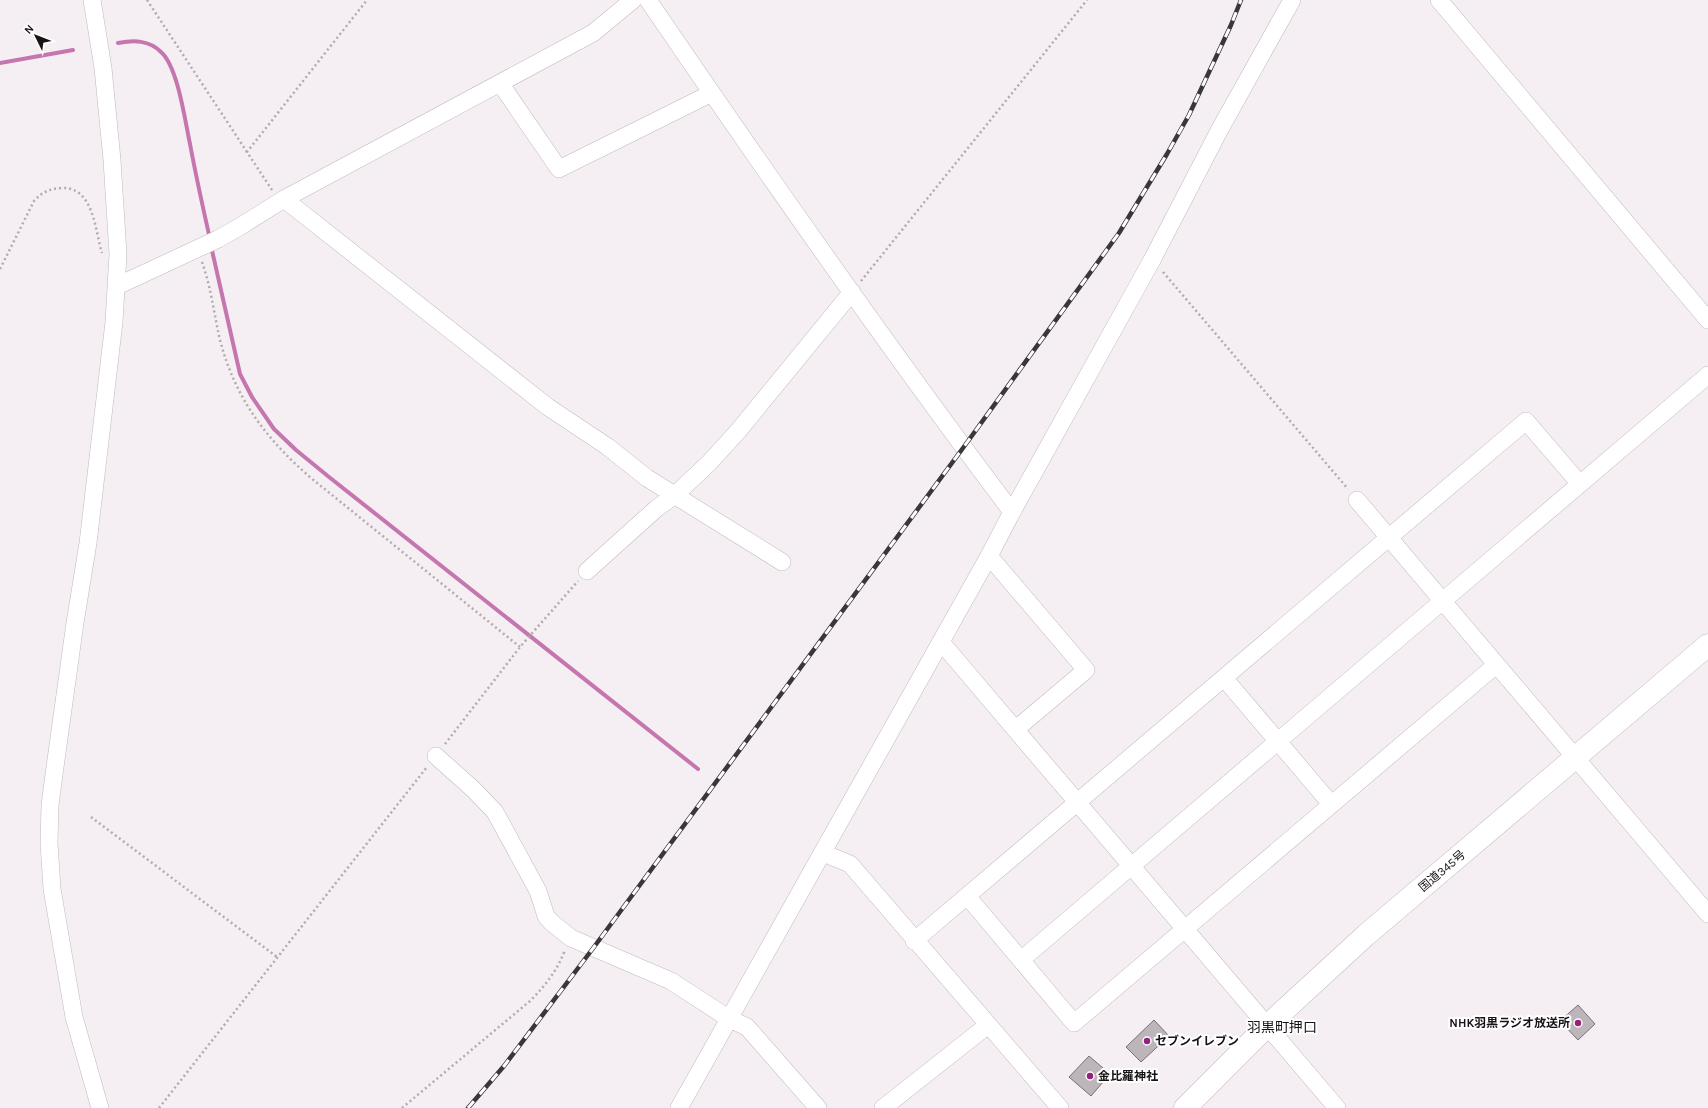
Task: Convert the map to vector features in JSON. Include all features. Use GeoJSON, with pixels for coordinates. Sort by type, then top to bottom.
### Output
{"type":"FeatureCollection","features":[{"type":"Feature","properties":{"kind":"highway","name":"国道345号"},"geometry":{"type":"LineString","coordinates":[[1185,1108],[1267,1026],[1366,935],[1708,645]]}},
{"type":"Feature","properties":{"kind":"street"},"geometry":{"type":"LineString","coordinates":[[92,0],[103,68],[112,160],[118,254],[117,286],[88,544],[75,623],[56,760],[50,812],[49,843],[52,889],[74,1017],[100,1108]]}},
{"type":"Feature","properties":{"kind":"street"},"geometry":{"type":"LineString","coordinates":[[117,286],[197,249],[241,226],[282,201],[593,33],[633,0]]}},
{"type":"Feature","properties":{"kind":"street"},"geometry":{"type":"LineString","coordinates":[[648,0],[852,292],[1012,512]]}},
{"type":"Feature","properties":{"kind":"street"},"geometry":{"type":"LineString","coordinates":[[679,1108],[728,1018],[823,853],[989,556],[1152,260],[1220,129],[1292,0]]}},
{"type":"Feature","properties":{"kind":"street"},"geometry":{"type":"LineString","coordinates":[[1439,0],[1708,320]]}},
{"type":"Feature","properties":{"kind":"street"},"geometry":{"type":"LineString","coordinates":[[500,83],[559,169],[712,93]]}},
{"type":"Feature","properties":{"kind":"street"},"geometry":{"type":"LineString","coordinates":[[282,201],[548,407],[608,447],[647,478],[674,496],[782,562]]}},
{"type":"Feature","properties":{"kind":"street"},"geometry":{"type":"LineString","coordinates":[[587,570],[657,508],[674,496],[709,463],[739,430],[852,292]]}},
{"type":"Feature","properties":{"kind":"street"},"geometry":{"type":"LineString","coordinates":[[1021,960],[1708,375]]}},
{"type":"Feature","properties":{"kind":"street"},"geometry":{"type":"LineString","coordinates":[[914,941],[1526,421],[1580,484]]}},
{"type":"Feature","properties":{"kind":"street"},"geometry":{"type":"LineString","coordinates":[[1357,500],[1708,914]]}},
{"type":"Feature","properties":{"kind":"street"},"geometry":{"type":"LineString","coordinates":[[989,556],[1086,670],[1016,729]]}},
{"type":"Feature","properties":{"kind":"street"},"geometry":{"type":"LineString","coordinates":[[941,642],[1337,1108]]}},
{"type":"Feature","properties":{"kind":"street"},"geometry":{"type":"LineString","coordinates":[[967,896],[1074,1023],[1496,664]]}},
{"type":"Feature","properties":{"kind":"street"},"geometry":{"type":"LineString","coordinates":[[1224,678],[1331,804]]}},
{"type":"Feature","properties":{"kind":"street"},"geometry":{"type":"LineString","coordinates":[[436,756],[474,790],[495,812],[538,891],[546,916],[570,938],[671,981],[728,1018],[747,1027],[818,1108]]}},
{"type":"Feature","properties":{"kind":"street"},"geometry":{"type":"LineString","coordinates":[[823,853],[850,864],[914,941],[1060,1108]]}},
{"type":"Feature","properties":{"kind":"street"},"geometry":{"type":"LineString","coordinates":[[883,1108],[988,1024]]}},
{"type":"Feature","properties":{"kind":"path"},"geometry":{"type":"LineString","coordinates":[[147,0],[247,152],[282,201]]}},
{"type":"Feature","properties":{"kind":"path"},"geometry":{"type":"LineString","coordinates":[[247,152],[367,0]]}},
{"type":"Feature","properties":{"kind":"path"},"geometry":{"type":"LineString","coordinates":[[852,292],[1087,0]]}},
{"type":"Feature","properties":{"kind":"path"},"geometry":{"type":"LineString","coordinates":[[0,269],[34,201],[42,193],[53,189],[66,188],[77,192],[84,197],[89,204],[102,255]]}},
{"type":"Feature","properties":{"kind":"path"},"geometry":{"type":"LineString","coordinates":[[197,249],[205,270],[220,340],[228,367],[240,394],[255,419],[272,440],[288,458],[311,478],[520,647]]}},
{"type":"Feature","properties":{"kind":"path"},"geometry":{"type":"LineString","coordinates":[[1152,260],[1357,500]]}},
{"type":"Feature","properties":{"kind":"path"},"geometry":{"type":"LineString","coordinates":[[159,1108],[520,647],[587,570]]}},
{"type":"Feature","properties":{"kind":"path"},"geometry":{"type":"LineString","coordinates":[[92,817],[277,957]]}},
{"type":"Feature","properties":{"kind":"path"},"geometry":{"type":"LineString","coordinates":[[402,1108],[530,1001],[547,984],[560,962],[570,938]]}},
{"type":"Feature","properties":{"kind":"building","name":"NHK羽黒ラジオ放送所"},"geometry":{"type":"Polygon","coordinates":[[[1578,1005],[1595,1024],[1578,1040],[1560,1021],[1578,1005]]]}},
{"type":"Feature","properties":{"kind":"building","name":"セブンイレブン"},"geometry":{"type":"Polygon","coordinates":[[[1154,1020],[1169,1036],[1141,1062],[1126,1047],[1154,1020]]]}},
{"type":"Feature","properties":{"kind":"building","name":"金比羅神社"},"geometry":{"type":"Polygon","coordinates":[[[1089,1056],[1110,1074],[1091,1096],[1069,1077],[1089,1056]]]}},
{"type":"Feature","properties":{"kind":"waterway"},"geometry":{"type":"LineString","coordinates":[[118,43],[135,41],[151,45],[161,52],[167,59],[172,69],[180,95],[210,239]]}},
{"type":"Feature","properties":{"kind":"waterway"},"geometry":{"type":"LineString","coordinates":[[0,63],[73,50]]}},
{"type":"Feature","properties":{"kind":"waterway"},"geometry":{"type":"LineString","coordinates":[[211,246],[240,374],[252,397],[274,429],[296,450],[329,477],[698,769]]}},
{"type":"Feature","properties":{"kind":"railway"},"geometry":{"type":"LineString","coordinates":[[468,1108],[504,1066],[594,947],[963,448],[1119,233],[1189,115],[1241,0]]}},
{"type":"Feature","properties":{"kind":"place","name":"NHK羽黒ラジオ放送所"},"geometry":{"type":"Point","coordinates":[1578,1023]}},
{"type":"Feature","properties":{"kind":"place","name":"セブンイレブン"},"geometry":{"type":"Point","coordinates":[1147,1041]}},
{"type":"Feature","properties":{"kind":"place","name":"金比羅神社"},"geometry":{"type":"Point","coordinates":[1090,1076]}},
{"type":"Feature","properties":{"kind":"district","name":"羽黒町押口"},"geometry":{"type":"Point","coordinates":[1282,1027]}}]}
